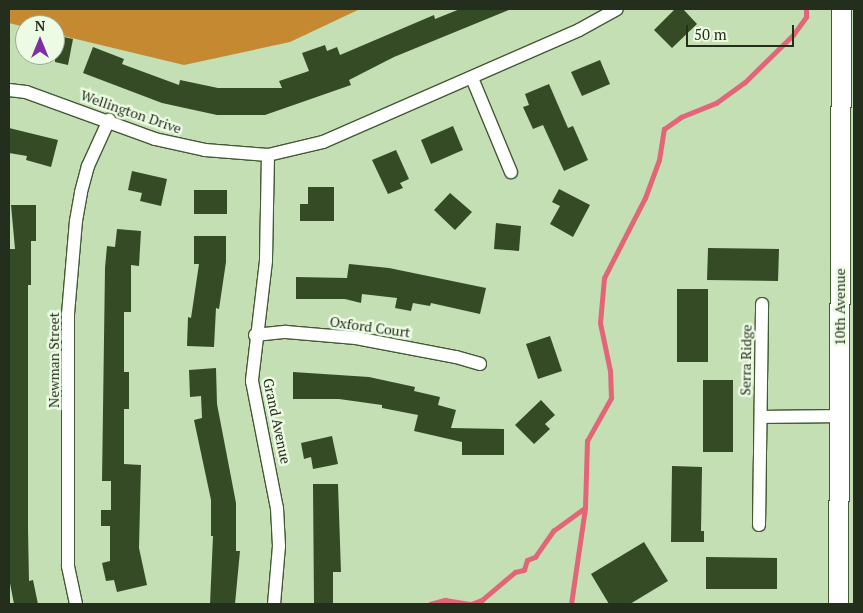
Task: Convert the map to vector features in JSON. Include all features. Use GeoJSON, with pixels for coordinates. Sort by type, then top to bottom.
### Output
{"type":"FeatureCollection","features":[{"type":"Feature","properties":{"kind":"street","name":"Wellington Drive"},"geometry":{"type":"LineString","coordinates":[[9,90],[26,92],[109,120],[155,139],[205,150],[268,155],[323,142],[579,30],[616,9]]}},
{"type":"Feature","properties":{"kind":"street","name":"10th Avenue"},"geometry":{"type":"LineString","coordinates":[[838,604],[841,416],[841,9]]}},
{"type":"Feature","properties":{"kind":"street"},"geometry":{"type":"LineString","coordinates":[[472,78],[510,172]]}},
{"type":"Feature","properties":{"kind":"street","name":"Newman Street"},"geometry":{"type":"LineString","coordinates":[[76,604],[68,566],[68,314],[76,221],[82,192],[88,166],[109,120]]}},
{"type":"Feature","properties":{"kind":"street","name":"Grand Avenue"},"geometry":{"type":"LineString","coordinates":[[268,155],[266,261],[255,335],[252,381],[277,508],[279,546],[274,604]]}},
{"type":"Feature","properties":{"kind":"street","name":"Serra Ridge"},"geometry":{"type":"LineString","coordinates":[[759,526],[762,304]]}},
{"type":"Feature","properties":{"kind":"street","name":"Oxford Court"},"geometry":{"type":"LineString","coordinates":[[255,335],[286,332],[356,338],[456,357],[480,364]]}},
{"type":"Feature","properties":{"kind":"street"},"geometry":{"type":"LineString","coordinates":[[761,417],[841,416]]}},
{"type":"Feature","properties":{"kind":"shaded area"},"geometry":{"type":"Polygon","coordinates":[[[9,9],[360,9],[290,42],[184,65],[65,36],[65,15],[15,15],[15,24],[9,23],[9,9]]]}},
{"type":"Feature","properties":{"kind":"building"},"geometry":{"type":"Polygon","coordinates":[[[460,9],[511,9],[394,57],[349,80],[351,85],[265,115],[217,115],[162,103],[83,73],[93,47],[124,59],[122,64],[179,85],[180,80],[218,88],[282,88],[279,81],[309,71],[302,53],[325,45],[327,51],[337,47],[340,55],[434,15],[435,19],[460,9]]]}},
{"type":"Feature","properties":{"kind":"building"},"geometry":{"type":"Polygon","coordinates":[[[675,9],[683,9],[697,24],[672,48],[654,30],[675,9]]]}},
{"type":"Feature","properties":{"kind":"building"},"geometry":{"type":"Polygon","coordinates":[[[65,37],[73,39],[68,65],[65,64],[65,37]]]}},
{"type":"Feature","properties":{"kind":"building"},"geometry":{"type":"Polygon","coordinates":[[[600,60],[610,84],[582,96],[571,72],[600,60]]]}},
{"type":"Feature","properties":{"kind":"building"},"geometry":{"type":"Polygon","coordinates":[[[549,84],[568,128],[573,126],[588,160],[564,171],[543,125],[533,129],[523,107],[529,105],[525,94],[549,84]]]}},
{"type":"Feature","properties":{"kind":"building"},"geometry":{"type":"Polygon","coordinates":[[[453,126],[463,150],[431,164],[421,140],[453,126]]]}},
{"type":"Feature","properties":{"kind":"building"},"geometry":{"type":"Polygon","coordinates":[[[9,128],[58,140],[51,167],[26,160],[27,156],[9,153],[9,128]]]}},
{"type":"Feature","properties":{"kind":"building"},"geometry":{"type":"Polygon","coordinates":[[[396,150],[409,179],[400,183],[403,188],[388,194],[372,160],[396,150]]]}},
{"type":"Feature","properties":{"kind":"building"},"geometry":{"type":"Polygon","coordinates":[[[132,171],[167,179],[161,206],[140,201],[142,193],[128,190],[132,171]]]}},
{"type":"Feature","properties":{"kind":"building"},"geometry":{"type":"Polygon","coordinates":[[[308,187],[334,187],[334,221],[300,221],[300,204],[308,204],[308,187]]]}},
{"type":"Feature","properties":{"kind":"building"},"geometry":{"type":"Polygon","coordinates":[[[559,189],[590,205],[573,237],[550,224],[560,206],[552,202],[559,189]]]}},
{"type":"Feature","properties":{"kind":"building"},"geometry":{"type":"Polygon","coordinates":[[[194,190],[227,190],[227,214],[194,214],[194,190]]]}},
{"type":"Feature","properties":{"kind":"building"},"geometry":{"type":"Polygon","coordinates":[[[450,193],[472,212],[455,230],[434,210],[450,193]]]}},
{"type":"Feature","properties":{"kind":"building"},"geometry":{"type":"Polygon","coordinates":[[[11,205],[36,205],[36,241],[31,241],[31,285],[28,285],[28,530],[29,581],[33,580],[38,604],[14,604],[9,578],[9,249],[15,249],[11,205]]]}},
{"type":"Feature","properties":{"kind":"building"},"geometry":{"type":"Polygon","coordinates":[[[496,223],[521,226],[519,251],[494,249],[496,223]]]}},
{"type":"Feature","properties":{"kind":"building"},"geometry":{"type":"Polygon","coordinates":[[[117,229],[141,231],[139,266],[131,265],[131,312],[124,312],[124,372],[129,372],[129,409],[124,409],[124,464],[141,465],[139,548],[147,585],[117,592],[114,580],[106,581],[102,563],[110,561],[110,526],[101,526],[101,510],[111,510],[111,481],[102,481],[105,268],[107,246],[115,247],[117,229]]]}},
{"type":"Feature","properties":{"kind":"building"},"geometry":{"type":"Polygon","coordinates":[[[194,236],[226,236],[226,262],[219,309],[216,308],[214,347],[187,346],[188,317],[191,318],[199,264],[194,264],[194,236]]]}},
{"type":"Feature","properties":{"kind":"building"},"geometry":{"type":"Polygon","coordinates":[[[708,248],[779,249],[778,281],[707,280],[708,248]]]}},
{"type":"Feature","properties":{"kind":"building"},"geometry":{"type":"Polygon","coordinates":[[[349,264],[389,268],[486,288],[480,314],[431,303],[430,306],[413,303],[411,311],[395,308],[397,298],[362,294],[361,303],[345,299],[296,299],[296,277],[347,278],[349,264]]]}},
{"type":"Feature","properties":{"kind":"building"},"geometry":{"type":"Polygon","coordinates":[[[677,289],[708,289],[708,362],[677,362],[677,289]]]}},
{"type":"Feature","properties":{"kind":"building"},"geometry":{"type":"Polygon","coordinates":[[[550,336],[562,371],[538,379],[526,344],[550,336]]]}},
{"type":"Feature","properties":{"kind":"building"},"geometry":{"type":"Polygon","coordinates":[[[216,368],[217,404],[236,503],[236,551],[240,551],[235,604],[210,604],[213,536],[211,536],[211,500],[194,420],[202,418],[201,396],[190,397],[189,370],[216,368]]]}},
{"type":"Feature","properties":{"kind":"building"},"geometry":{"type":"Polygon","coordinates":[[[293,372],[369,377],[415,387],[414,391],[440,397],[438,405],[456,410],[451,428],[504,429],[504,455],[462,455],[462,442],[414,431],[418,415],[382,408],[382,405],[339,399],[293,399],[293,372]]]}},
{"type":"Feature","properties":{"kind":"building"},"geometry":{"type":"Polygon","coordinates":[[[703,380],[733,380],[733,452],[703,452],[703,380]]]}},
{"type":"Feature","properties":{"kind":"building"},"geometry":{"type":"Polygon","coordinates":[[[541,400],[555,415],[545,424],[550,429],[534,444],[515,425],[541,400]]]}},
{"type":"Feature","properties":{"kind":"building"},"geometry":{"type":"Polygon","coordinates":[[[332,436],[338,464],[313,469],[311,457],[304,459],[301,443],[332,436]]]}},
{"type":"Feature","properties":{"kind":"building"},"geometry":{"type":"Polygon","coordinates":[[[672,466],[702,467],[701,531],[704,531],[704,542],[671,542],[672,466]]]}},
{"type":"Feature","properties":{"kind":"building"},"geometry":{"type":"Polygon","coordinates":[[[313,484],[338,484],[341,572],[333,572],[333,604],[314,604],[313,484]]]}},
{"type":"Feature","properties":{"kind":"building"},"geometry":{"type":"Polygon","coordinates":[[[644,542],[668,581],[630,604],[609,604],[591,574],[644,542]]]}},
{"type":"Feature","properties":{"kind":"building"},"geometry":{"type":"Polygon","coordinates":[[[706,557],[777,558],[777,589],[706,589],[706,557]]]}},
{"type":"Feature","properties":{"kind":"waterway"},"geometry":{"type":"LineString","coordinates":[[571,604],[585,508],[587,441],[611,398],[610,371],[600,323],[604,278],[645,198],[659,160],[664,129],[681,117],[716,103],[744,83],[793,35],[806,17],[806,9]]}},
{"type":"Feature","properties":{"kind":"waterway"},"geometry":{"type":"LineString","coordinates":[[430,604],[445,600],[471,604],[482,600],[515,572],[524,570],[527,560],[535,557],[553,531],[585,508]]}}]}
